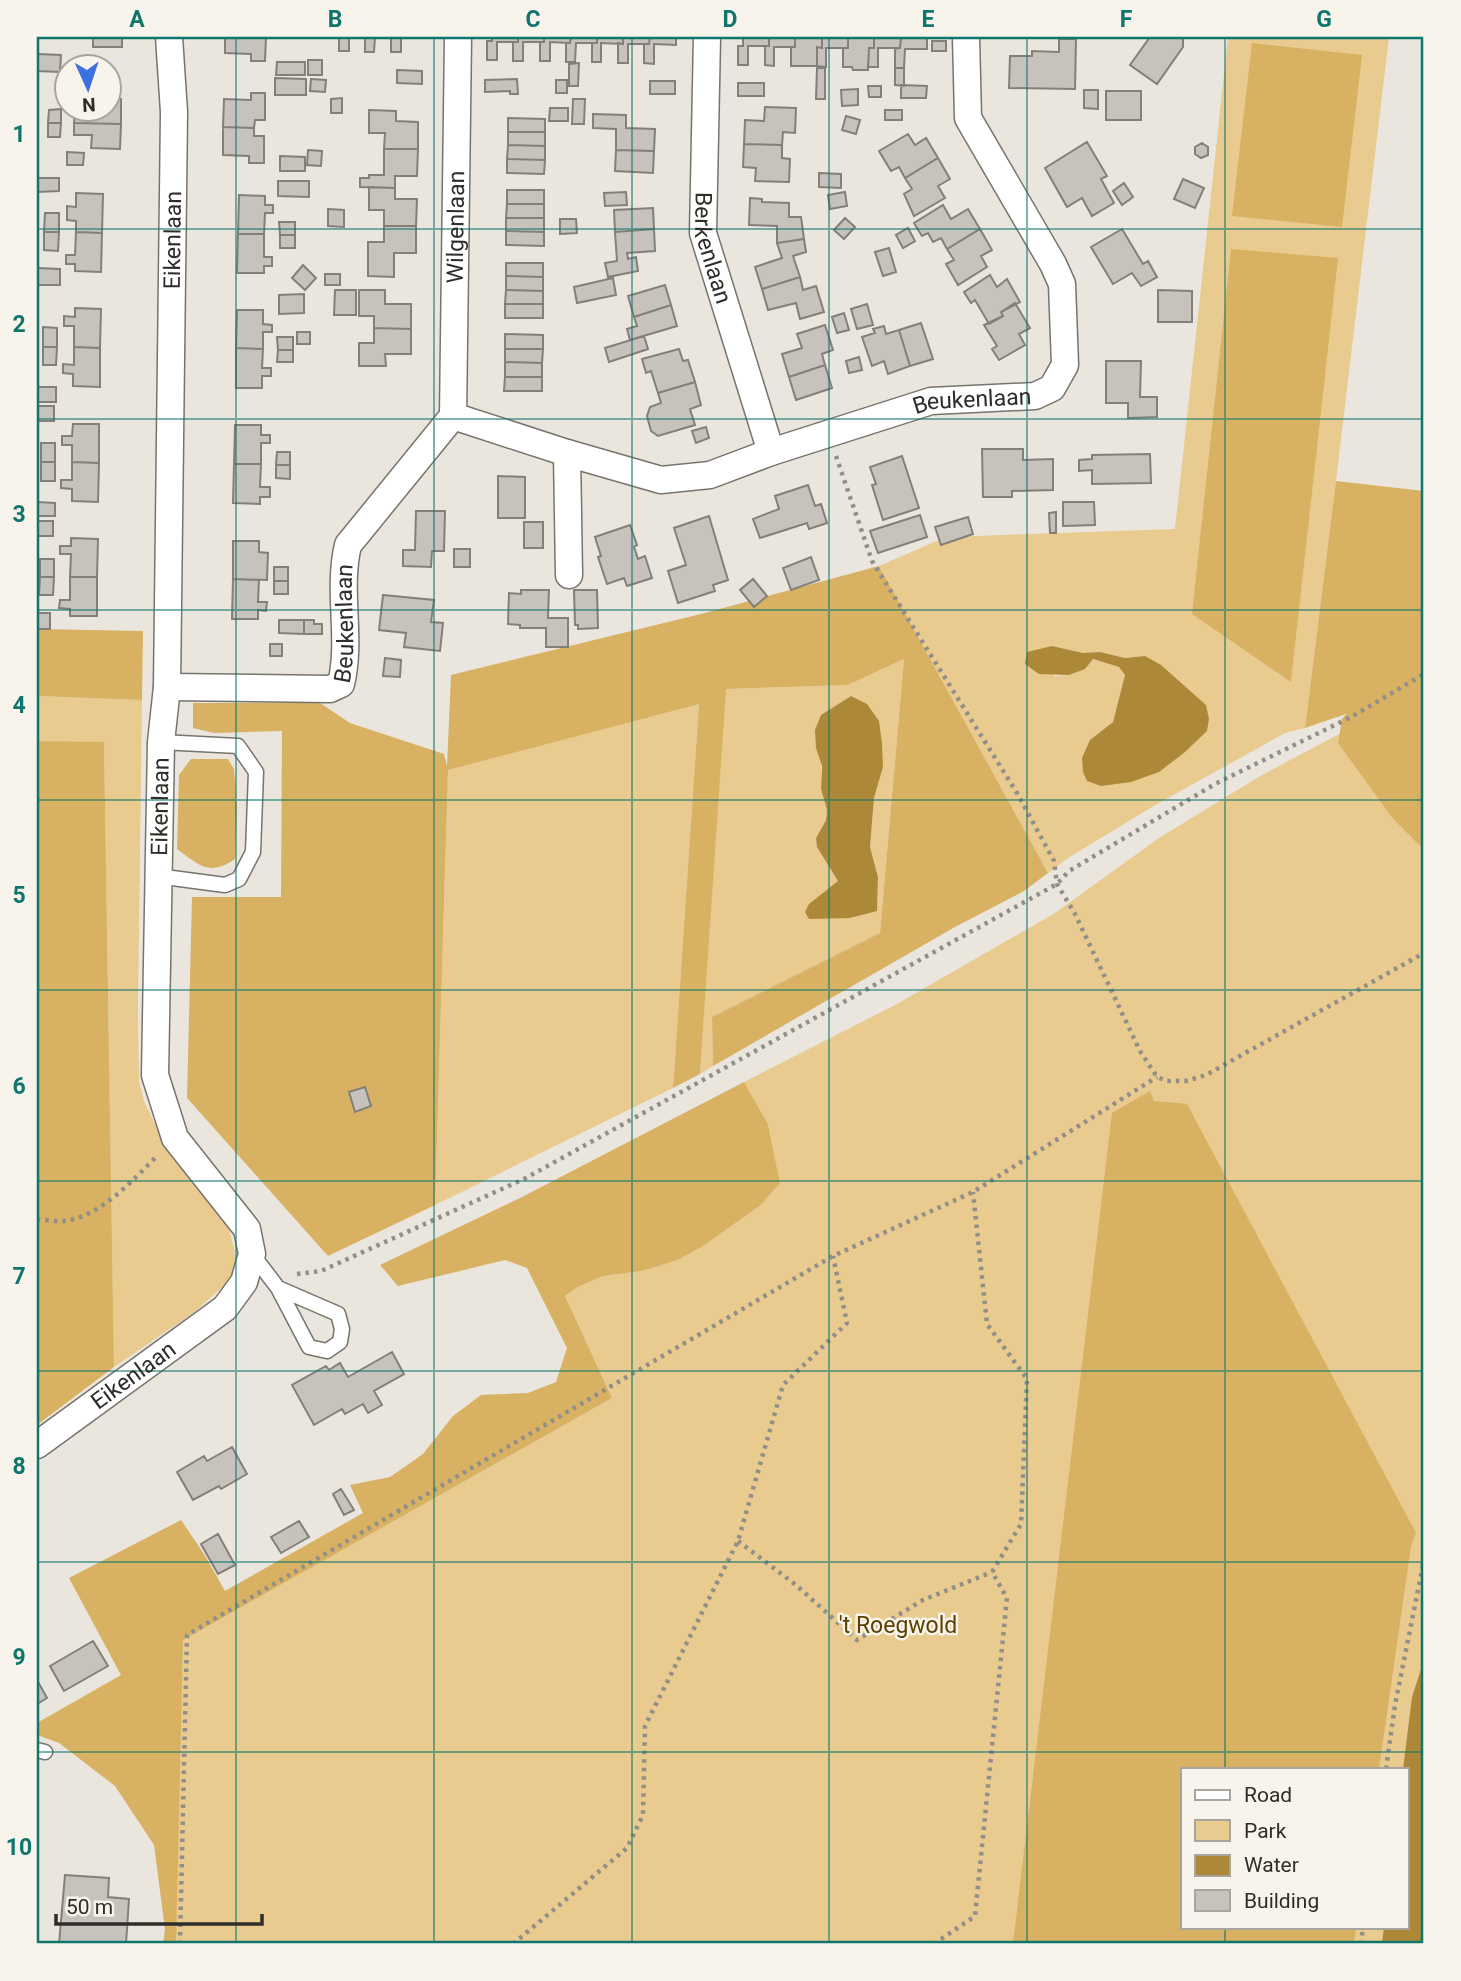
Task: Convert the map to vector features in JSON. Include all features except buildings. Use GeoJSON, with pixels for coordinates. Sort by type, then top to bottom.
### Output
{"type":"FeatureCollection","features":[{"type":"Feature","properties":{"kind":"street","name":"Eikenlaan"},"geometry":{"type":"LineString","coordinates":[[37,1445],[225,1308],[244,1282],[252,1254],[247,1230],[175,1138],[155,1075],[161,742],[167,687],[174,112],[169,37]]}},
{"type":"Feature","properties":{"kind":"street","name":"Wilgenlaan"},"geometry":{"type":"LineString","coordinates":[[453,416],[458,37]]}},
{"type":"Feature","properties":{"kind":"street","name":"Berkenlaan"},"geometry":{"type":"LineString","coordinates":[[708,37],[703,233],[771,452]]}},
{"type":"Feature","properties":{"kind":"street","name":"Beukenlaan"},"geometry":{"type":"LineString","coordinates":[[167,687],[330,689],[341,684],[346,665],[343,564],[348,545],[453,416],[661,480],[710,475],[771,452],[931,401],[1035,396],[1052,388],[1065,365],[1062,284],[968,118],[966,37]]}},
{"type":"Feature","properties":{"kind":"street"},"geometry":{"type":"LineString","coordinates":[[567,453],[569,575]]}},
{"type":"Feature","properties":{"kind":"lane"},"geometry":{"type":"LineString","coordinates":[[158,876],[225,885],[239,879],[253,852],[255,818],[256,772],[238,746],[161,742]]}},
{"type":"Feature","properties":{"kind":"lane"},"geometry":{"type":"LineString","coordinates":[[252,1254],[278,1288],[309,1347],[327,1351],[340,1342],[342,1329],[338,1314],[278,1288]]}},
{"type":"Feature","properties":{"kind":"path"},"geometry":{"type":"LineString","coordinates":[[829,434],[872,561],[1017,793],[1054,861],[1057,884],[1076,914],[1140,1051],[1157,1077],[1167,1081],[1186,1082],[1206,1075],[1424,953]]}},
{"type":"Feature","properties":{"kind":"path"},"geometry":{"type":"LineString","coordinates":[[293,1274],[321,1271],[524,1179],[1057,884],[1069,871],[1215,784],[1353,716],[1424,674]]}},
{"type":"Feature","properties":{"kind":"path"},"geometry":{"type":"LineString","coordinates":[[180,1944],[187,1635],[833,1256],[973,1192],[1157,1077]]}},
{"type":"Feature","properties":{"kind":"path"},"geometry":{"type":"LineString","coordinates":[[37,1219],[65,1221],[96,1210],[123,1189],[175,1138]]}},
{"type":"Feature","properties":{"kind":"path"},"geometry":{"type":"LineString","coordinates":[[738,1541],[796,1585],[856,1640],[923,1600],[992,1572],[1021,1524],[1027,1379],[987,1324],[973,1192]]}},
{"type":"Feature","properties":{"kind":"path"},"geometry":{"type":"LineString","coordinates":[[513,1944],[627,1847],[643,1815],[645,1726],[738,1541],[783,1385],[847,1323],[833,1256]]}},
{"type":"Feature","properties":{"kind":"path"},"geometry":{"type":"LineString","coordinates":[[1385,1768],[1424,1560]]}},
{"type":"Feature","properties":{"kind":"path"},"geometry":{"type":"LineString","coordinates":[[934,1944],[975,1916],[1007,1598],[992,1572]]}},
{"type":"Feature","properties":{"kind":"green space"},"geometry":{"type":"Polygon","coordinates":[[[1228,37],[1389,37],[1305,728],[1285,733],[1157,804],[1048,873],[879,566],[946,537],[1175,529],[1228,37]],[[1232,249],[1291,681],[1317,443],[1232,249]],[[1051,646],[1054,676],[1076,672],[1092,659],[1119,667],[1125,675],[1113,722],[1090,740],[1206,705],[1145,656],[1125,658],[1051,646]]]}},
{"type":"Feature","properties":{"kind":"green space"},"geometry":{"type":"Polygon","coordinates":[[[904,659],[880,933],[712,1017],[713,1066],[700,1074],[725,689],[848,685],[904,659]],[[851,696],[821,715],[821,789],[827,810],[826,819],[816,838],[817,847],[838,881],[834,886],[835,917],[850,918],[877,910],[878,877],[870,847],[874,798],[883,767],[851,696]]]}},
{"type":"Feature","properties":{"kind":"green space"},"geometry":{"type":"Polygon","coordinates":[[[37,696],[142,700],[139,1081],[144,1101],[161,1137],[228,1226],[234,1248],[236,1268],[227,1283],[193,1313],[114,1367],[104,743],[37,741],[37,696]]]}},
{"type":"Feature","properties":{"kind":"green space"},"geometry":{"type":"Polygon","coordinates":[[[699,703],[673,1088],[435,1205],[448,770],[699,703]]]}},
{"type":"Feature","properties":{"kind":"green space","name":"'t Roegwold"},"geometry":{"type":"Polygon","coordinates":[[[1341,733],[1394,820],[1424,850],[1424,1944],[173,1944],[183,1640],[612,1398],[565,1296],[603,1276],[642,1271],[678,1260],[703,1246],[761,1205],[780,1183],[768,1124],[744,1082],[897,1004],[1055,913],[1159,838],[1262,775],[1341,733]]]}},
{"type":"Feature","properties":{"kind":"shaded area"},"geometry":{"type":"Polygon","coordinates":[[[1252,43],[1362,55],[1342,227],[1232,216],[1252,43]]]}},
{"type":"Feature","properties":{"kind":"shaded area"},"geometry":{"type":"Polygon","coordinates":[[[1231,249],[1338,258],[1291,682],[1192,614],[1231,249]]]}},
{"type":"Feature","properties":{"kind":"shaded area"},"geometry":{"type":"Polygon","coordinates":[[[1336,481],[1424,491],[1424,850],[1394,820],[1338,743],[1342,719],[1346,714],[1305,728],[1336,481]]]}},
{"type":"Feature","properties":{"kind":"shaded area"},"geometry":{"type":"Polygon","coordinates":[[[879,566],[1048,873],[1024,891],[955,927],[713,1066],[712,1017],[880,933],[904,659],[848,685],[726,689],[700,1074],[673,1088],[699,704],[448,770],[435,1205],[328,1256],[187,1098],[192,897],[281,897],[282,731],[214,733],[193,728],[193,703],[320,703],[350,723],[444,754],[447,766],[451,675],[705,613],[879,566]]]}},
{"type":"Feature","properties":{"kind":"shaded area"},"geometry":{"type":"Polygon","coordinates":[[[37,629],[143,631],[142,700],[37,696],[37,629]]]}},
{"type":"Feature","properties":{"kind":"shaded area"},"geometry":{"type":"Polygon","coordinates":[[[37,741],[104,742],[114,1367],[37,1425],[37,741]]]}},
{"type":"Feature","properties":{"kind":"shaded area"},"geometry":{"type":"Polygon","coordinates":[[[191,759],[228,759],[234,769],[237,807],[235,859],[218,867],[204,867],[177,849],[179,775],[191,759]]]}},
{"type":"Feature","properties":{"kind":"shaded area"},"geometry":{"type":"Polygon","coordinates":[[[744,1082],[768,1124],[780,1183],[761,1205],[703,1246],[678,1260],[642,1271],[603,1276],[565,1296],[612,1398],[183,1640],[176,1944],[163,1944],[165,1929],[154,1845],[115,1786],[59,1743],[37,1735],[37,1723],[121,1675],[69,1578],[181,1520],[225,1591],[363,1513],[350,1485],[390,1477],[423,1454],[453,1416],[481,1395],[528,1393],[556,1382],[567,1348],[527,1268],[505,1260],[398,1286],[380,1265],[520,1198],[744,1082]]]}},
{"type":"Feature","properties":{"kind":"shaded area"},"geometry":{"type":"Polygon","coordinates":[[[1150,1091],[1154,1101],[1187,1104],[1416,1533],[1411,1546],[1379,1768],[1181,1768],[1181,1928],[1356,1928],[1354,1944],[1013,1944],[1112,1113],[1150,1091]]]}},
{"type":"Feature","properties":{"kind":"water"},"geometry":{"type":"Polygon","coordinates":[[[1052,646],[1125,658],[1145,656],[1161,665],[1206,705],[1209,719],[1207,731],[1159,772],[1131,782],[1101,786],[1087,781],[1082,758],[1090,740],[1113,722],[1125,675],[1119,667],[1093,659],[1085,669],[1069,675],[1039,674],[1025,664],[1027,652],[1052,646]]]}},
{"type":"Feature","properties":{"kind":"water"},"geometry":{"type":"Polygon","coordinates":[[[851,696],[867,704],[879,721],[882,744],[883,767],[874,798],[870,847],[878,877],[877,911],[850,918],[809,919],[805,912],[809,904],[838,881],[817,847],[816,838],[826,820],[827,810],[821,789],[822,766],[816,748],[815,730],[821,715],[851,696]]]}},
{"type":"Feature","properties":{"kind":"water"},"geometry":{"type":"Polygon","coordinates":[[[1424,1660],[1424,1944],[1382,1944],[1384,1928],[1408,1928],[1408,1768],[1403,1768],[1412,1697],[1424,1660]]]}}]}
